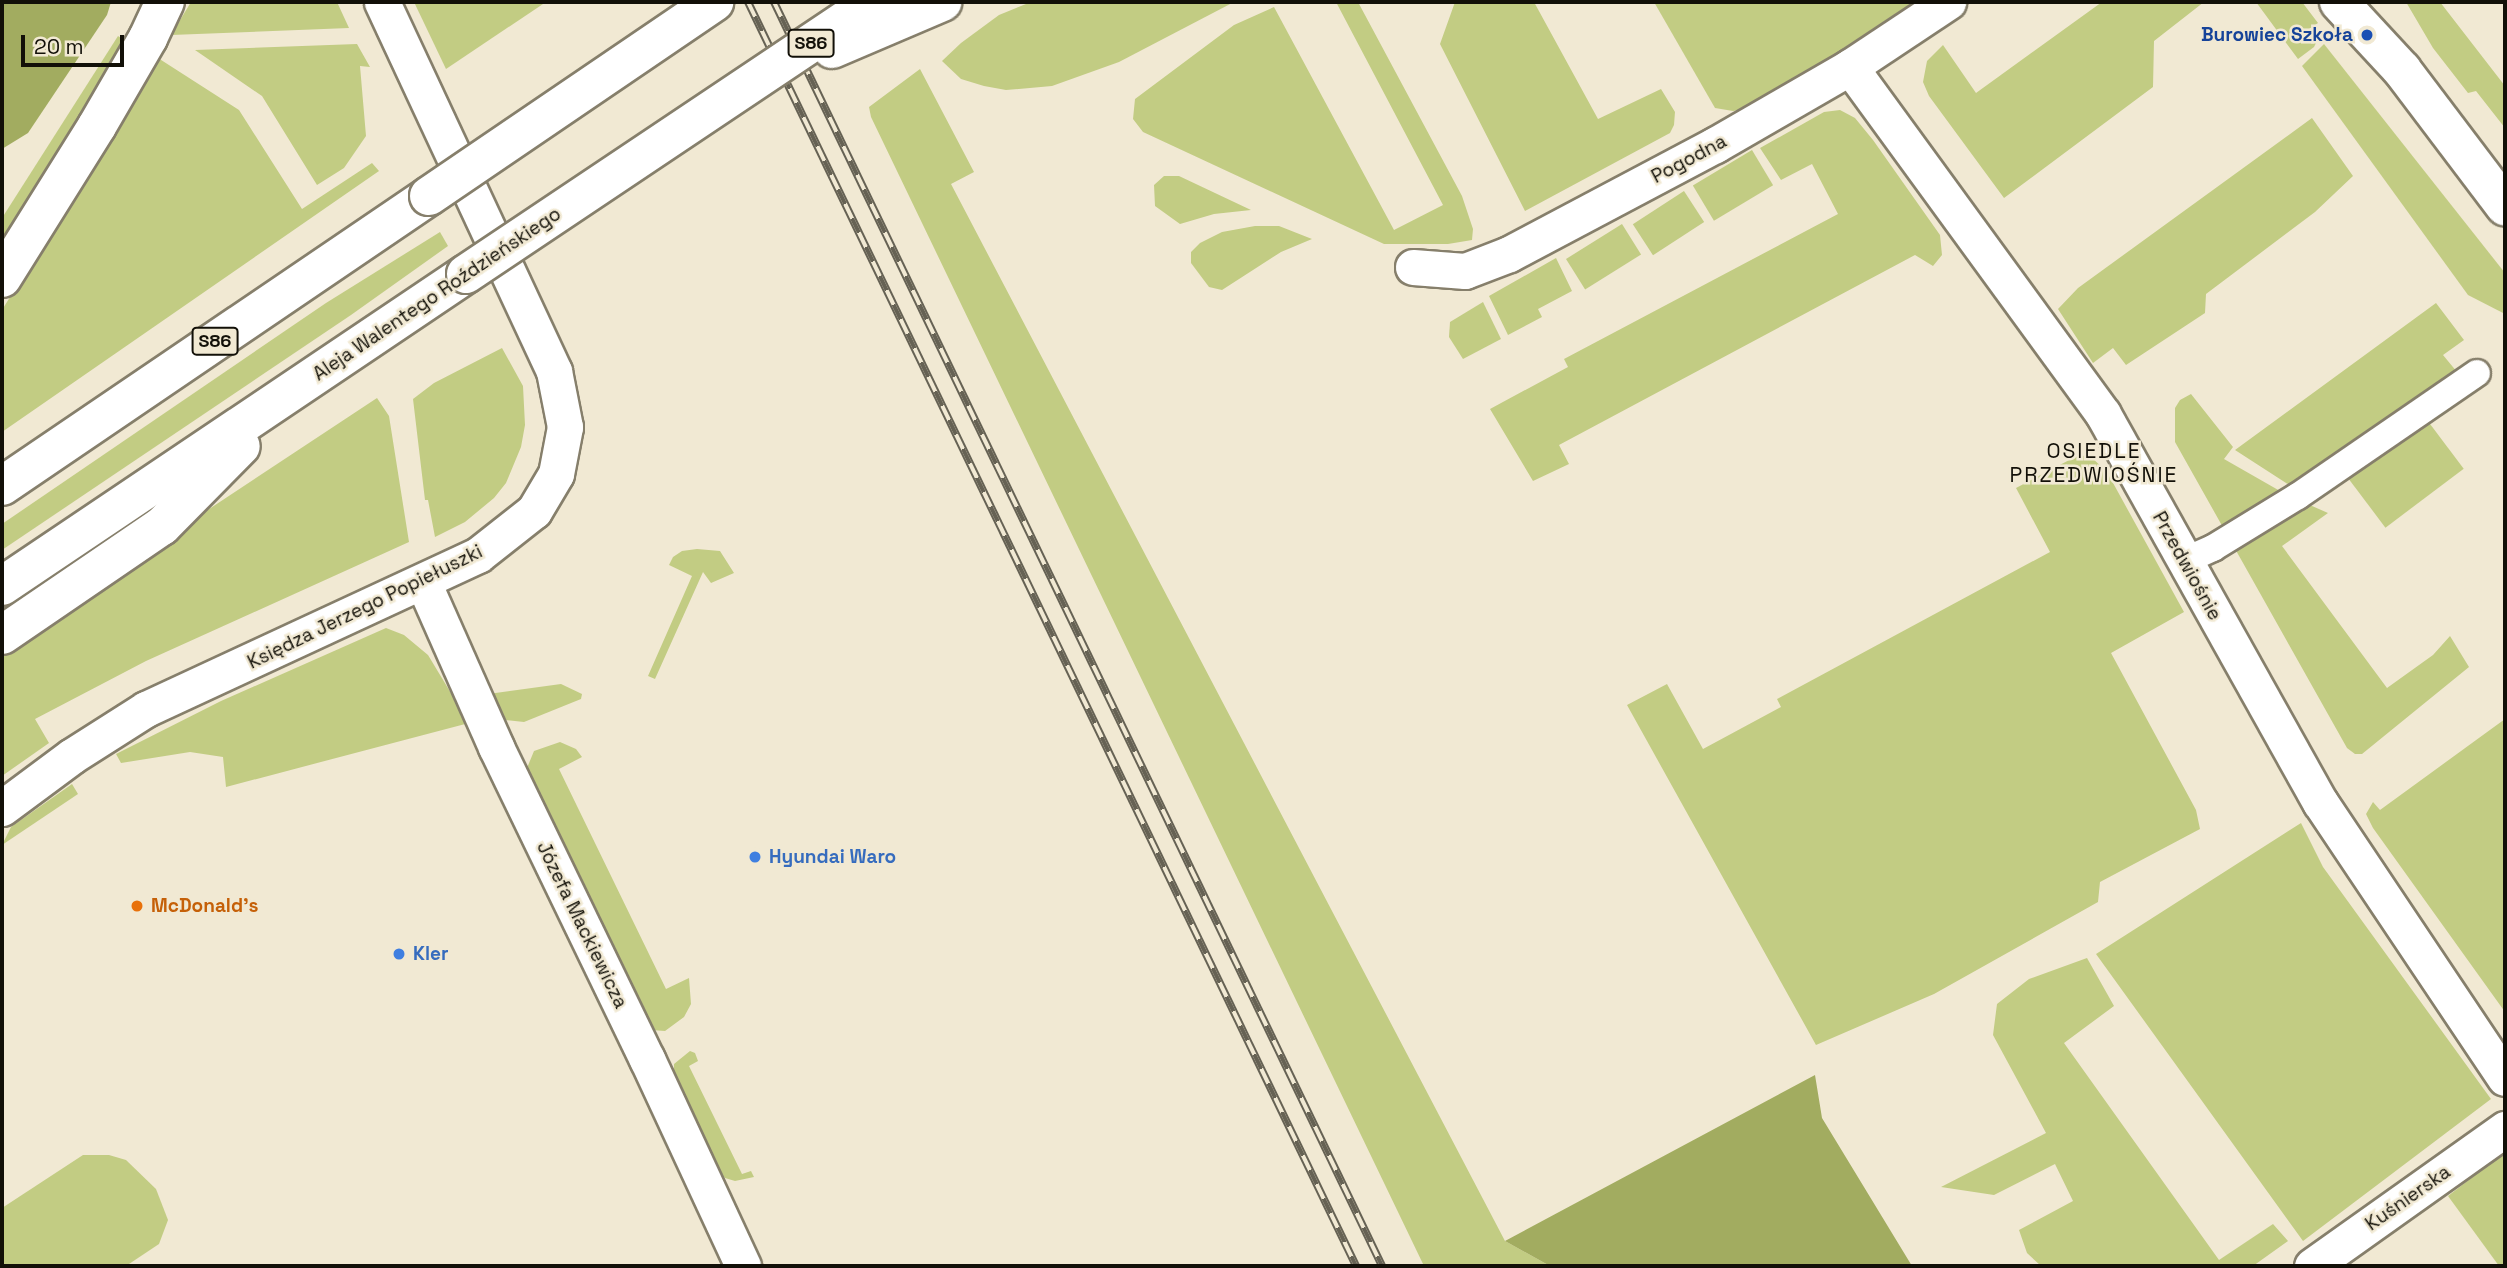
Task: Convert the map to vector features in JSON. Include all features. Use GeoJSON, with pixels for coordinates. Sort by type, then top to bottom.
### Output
{"type":"FeatureCollection","features":[{"type":"Feature","properties":{"kind":"main road"},"geometry":{"type":"LineString","coordinates":[[2,278],[97,126],[148,38],[164,2]]}},
{"type":"Feature","properties":{"kind":"main road","name":"S86"},"geometry":{"type":"LineString","coordinates":[[2,486],[714,2]]}},
{"type":"Feature","properties":{"kind":"main road","name":"Aleja Walentego Roździeńskiego"},"geometry":{"type":"LineString","coordinates":[[2,586],[872,2]]}},
{"type":"Feature","properties":{"kind":"main road"},"geometry":{"type":"LineString","coordinates":[[750,84],[942,2]]}},
{"type":"Feature","properties":{"kind":"main road"},"geometry":{"type":"LineString","coordinates":[[2339,2],[2402,70],[2505,206]]}},
{"type":"Feature","properties":{"kind":"main road"},"geometry":{"type":"LineString","coordinates":[[2373,2],[2402,70]]}},
{"type":"Feature","properties":{"kind":"main road"},"geometry":{"type":"LineString","coordinates":[[2,635],[162,526],[299,387]]}},
{"type":"Feature","properties":{"kind":"street","name":"Księdza Jerzego Popiełuszki"},"geometry":{"type":"LineString","coordinates":[[2,808],[72,755],[146,709],[478,555],[534,511],[546,495],[561,461],[564,414],[554,371],[382,2]]}},
{"type":"Feature","properties":{"kind":"street","name":"Pogodna"},"geometry":{"type":"LineString","coordinates":[[1413,267],[1465,271],[1509,254],[1715,145],[1850,67],[1948,2]]}},
{"type":"Feature","properties":{"kind":"street","name":"Przedwiośnie"},"geometry":{"type":"LineString","coordinates":[[1850,67],[2104,414],[2320,802],[2505,1078]]}},
{"type":"Feature","properties":{"kind":"street"},"geometry":{"type":"LineString","coordinates":[[2184,561],[2213,548],[2298,496],[2477,373]]}},
{"type":"Feature","properties":{"kind":"street","name":"Józefa Mackiewicza"},"geometry":{"type":"LineString","coordinates":[[423,582],[496,747],[647,1059],[743,1266]]}},
{"type":"Feature","properties":{"kind":"street","name":"Kuśnierska"},"geometry":{"type":"LineString","coordinates":[[2312,1266],[2505,1129]]}},
{"type":"Feature","properties":{"kind":"green space"},"geometry":{"type":"Polygon","coordinates":[[[2,2],[111,2],[107,15],[28,133],[2,149],[2,2]]]}},
{"type":"Feature","properties":{"kind":"green space"},"geometry":{"type":"Polygon","coordinates":[[[191,2],[337,2],[349,28],[171,35],[191,2]]]}},
{"type":"Feature","properties":{"kind":"green space"},"geometry":{"type":"Polygon","coordinates":[[[414,2],[546,2],[446,69],[414,2]]]}},
{"type":"Feature","properties":{"kind":"green space"},"geometry":{"type":"Polygon","coordinates":[[[1031,2],[1234,2],[1119,62],[1052,86],[1006,90],[984,86],[961,79],[942,61],[999,15],[1031,2]]]}},
{"type":"Feature","properties":{"kind":"green space"},"geometry":{"type":"Polygon","coordinates":[[[1336,2],[1358,2],[1462,196],[1473,229],[1472,240],[1448,244],[1384,244],[1143,132],[1133,119],[1135,99],[1234,25],[1274,7],[1394,230],[1443,205],[1336,2]]]}},
{"type":"Feature","properties":{"kind":"green space"},"geometry":{"type":"Polygon","coordinates":[[[1455,2],[1534,2],[1598,119],[1661,89],[1675,112],[1670,133],[1525,211],[1440,44],[1455,2]]]}},
{"type":"Feature","properties":{"kind":"green space"},"geometry":{"type":"Polygon","coordinates":[[[1654,2],[1920,2],[1924,7],[1750,108],[1733,111],[1715,108],[1654,2]]]}},
{"type":"Feature","properties":{"kind":"green space"},"geometry":{"type":"Polygon","coordinates":[[[2102,2],[2204,2],[2154,41],[2153,87],[2004,198],[1929,96],[1923,82],[1927,61],[1943,45],[1976,93],[2102,2]]]}},
{"type":"Feature","properties":{"kind":"green space"},"geometry":{"type":"Polygon","coordinates":[[[2256,2],[2302,2],[2318,23],[2309,29],[2316,43],[2314,47],[2298,59],[2256,2]]]}},
{"type":"Feature","properties":{"kind":"green space"},"geometry":{"type":"Polygon","coordinates":[[[2406,2],[2440,2],[2505,86],[2505,128],[2476,91],[2468,93],[2433,48],[2406,2]]]}},
{"type":"Feature","properties":{"kind":"green space"},"geometry":{"type":"Polygon","coordinates":[[[118,36],[127,42],[2,245],[2,218],[118,36]]]}},
{"type":"Feature","properties":{"kind":"green space"},"geometry":{"type":"Polygon","coordinates":[[[357,44],[370,67],[360,66],[366,136],[344,168],[317,185],[262,96],[195,50],[357,44]]]}},
{"type":"Feature","properties":{"kind":"green space"},"geometry":{"type":"Polygon","coordinates":[[[2324,44],[2505,273],[2505,314],[2468,295],[2302,66],[2324,44]]]}},
{"type":"Feature","properties":{"kind":"green space"},"geometry":{"type":"Polygon","coordinates":[[[158,58],[239,110],[302,209],[372,163],[379,171],[2,432],[2,310],[158,58]]]}},
{"type":"Feature","properties":{"kind":"green space"},"geometry":{"type":"Polygon","coordinates":[[[920,69],[974,172],[951,184],[1505,1241],[1550,1266],[1424,1266],[871,117],[869,107],[920,69]]]}},
{"type":"Feature","properties":{"kind":"green space"},"geometry":{"type":"Polygon","coordinates":[[[1840,110],[1855,118],[1873,140],[1940,235],[1942,255],[1933,266],[1915,255],[1559,445],[1569,464],[1533,481],[1490,409],[1568,367],[1564,359],[1838,214],[1812,164],[1781,180],[1760,148],[1824,112],[1840,110]]]}},
{"type":"Feature","properties":{"kind":"green space"},"geometry":{"type":"Polygon","coordinates":[[[2312,118],[2353,176],[2315,212],[2206,294],[2205,313],[2126,365],[2113,348],[2093,363],[2058,309],[2078,288],[2312,118]]]}},
{"type":"Feature","properties":{"kind":"green space"},"geometry":{"type":"Polygon","coordinates":[[[1752,150],[1773,185],[1714,221],[1693,186],[1752,150]]]}},
{"type":"Feature","properties":{"kind":"green space"},"geometry":{"type":"Polygon","coordinates":[[[1164,176],[1179,176],[1251,210],[1214,214],[1180,224],[1155,206],[1154,185],[1164,176]]]}},
{"type":"Feature","properties":{"kind":"green space"},"geometry":{"type":"Polygon","coordinates":[[[1684,191],[1704,222],[1653,255],[1633,224],[1684,191]]]}},
{"type":"Feature","properties":{"kind":"green space"},"geometry":{"type":"Polygon","coordinates":[[[1622,224],[1641,255],[1585,290],[1566,259],[1622,224]]]}},
{"type":"Feature","properties":{"kind":"green space"},"geometry":{"type":"Polygon","coordinates":[[[1255,226],[1279,226],[1312,239],[1281,252],[1222,290],[1209,287],[1191,263],[1191,252],[1200,243],[1222,232],[1255,226]]]}},
{"type":"Feature","properties":{"kind":"green space"},"geometry":{"type":"Polygon","coordinates":[[[440,232],[448,246],[351,315],[2,550],[2,524],[326,303],[440,232]]]}},
{"type":"Feature","properties":{"kind":"green space"},"geometry":{"type":"Polygon","coordinates":[[[1556,258],[1572,291],[1538,309],[1542,317],[1508,335],[1489,296],[1556,258]]]}},
{"type":"Feature","properties":{"kind":"green space"},"geometry":{"type":"Polygon","coordinates":[[[1483,302],[1501,339],[1463,359],[1449,337],[1450,322],[1483,302]]]}},
{"type":"Feature","properties":{"kind":"green space"},"geometry":{"type":"Polygon","coordinates":[[[2436,303],[2464,340],[2443,355],[2462,378],[2294,488],[2235,450],[2436,303]]]}},
{"type":"Feature","properties":{"kind":"green space"},"geometry":{"type":"Polygon","coordinates":[[[502,348],[523,386],[525,425],[521,447],[506,483],[494,498],[465,522],[435,537],[428,500],[425,500],[413,399],[434,383],[502,348]]]}},
{"type":"Feature","properties":{"kind":"green space"},"geometry":{"type":"Polygon","coordinates":[[[2191,394],[2233,447],[2224,459],[2287,495],[2328,513],[2282,546],[2387,688],[2433,655],[2450,636],[2469,667],[2362,754],[2355,754],[2347,748],[2175,442],[2175,408],[2180,400],[2191,394]]]}},
{"type":"Feature","properties":{"kind":"green space"},"geometry":{"type":"Polygon","coordinates":[[[377,398],[389,416],[409,542],[146,661],[35,719],[49,743],[2,776],[2,646],[377,398]]]}},
{"type":"Feature","properties":{"kind":"green space"},"geometry":{"type":"Polygon","coordinates":[[[2424,416],[2464,469],[2385,528],[2346,475],[2424,416]]]}},
{"type":"Feature","properties":{"kind":"green space"},"geometry":{"type":"Polygon","coordinates":[[[2089,455],[2107,472],[2184,612],[2111,653],[2196,810],[2200,829],[2100,882],[2098,902],[1934,994],[1816,1045],[1627,705],[1667,684],[1703,749],[1781,707],[1777,699],[2050,552],[2016,488],[2075,457],[2089,455]]]}},
{"type":"Feature","properties":{"kind":"green space"},"geometry":{"type":"Polygon","coordinates":[[[682,551],[720,551],[734,573],[711,583],[703,572],[655,679],[648,676],[692,576],[669,565],[673,557],[682,551]]]}},
{"type":"Feature","properties":{"kind":"green space"},"geometry":{"type":"Polygon","coordinates":[[[386,628],[404,635],[428,655],[469,723],[226,787],[223,757],[190,752],[121,763],[116,754],[221,701],[386,628]]]}},
{"type":"Feature","properties":{"kind":"green space"},"geometry":{"type":"Polygon","coordinates":[[[561,684],[582,694],[581,699],[524,722],[505,720],[497,713],[488,694],[561,684]]]}},
{"type":"Feature","properties":{"kind":"green space"},"geometry":{"type":"Polygon","coordinates":[[[2505,719],[2505,1012],[2373,828],[2366,814],[2373,802],[2380,810],[2505,719]]]}},
{"type":"Feature","properties":{"kind":"green space"},"geometry":{"type":"Polygon","coordinates":[[[560,742],[576,749],[582,757],[559,769],[666,989],[689,978],[691,1004],[684,1017],[665,1031],[651,1030],[528,779],[527,768],[534,751],[560,742]]]}},
{"type":"Feature","properties":{"kind":"green space"},"geometry":{"type":"Polygon","coordinates":[[[72,784],[78,794],[2,845],[11,827],[72,784]]]}},
{"type":"Feature","properties":{"kind":"green space"},"geometry":{"type":"Polygon","coordinates":[[[2301,823],[2323,867],[2491,1099],[2303,1241],[2096,954],[2301,823]]]}},
{"type":"Feature","properties":{"kind":"green space"},"geometry":{"type":"Polygon","coordinates":[[[2087,958],[2114,1006],[2064,1043],[2219,1260],[2273,1224],[2288,1241],[2253,1266],[2041,1266],[2027,1253],[2019,1230],[2073,1201],[2055,1164],[1994,1195],[1941,1187],[2046,1133],[1993,1035],[1997,1004],[2029,979],[2087,958]]]}},
{"type":"Feature","properties":{"kind":"green space"},"geometry":{"type":"Polygon","coordinates":[[[690,1051],[695,1053],[698,1061],[689,1066],[742,1174],[751,1171],[754,1177],[735,1181],[725,1178],[715,1167],[674,1082],[674,1064],[690,1051]]]}},
{"type":"Feature","properties":{"kind":"green space"},"geometry":{"type":"Polygon","coordinates":[[[1815,1075],[1822,1118],[1912,1266],[1550,1266],[1505,1241],[1815,1075]]]}},
{"type":"Feature","properties":{"kind":"green space"},"geometry":{"type":"Polygon","coordinates":[[[2505,1152],[2505,1266],[2499,1266],[2448,1196],[2505,1152]]]}},
{"type":"Feature","properties":{"kind":"green space"},"geometry":{"type":"Polygon","coordinates":[[[83,1155],[109,1155],[126,1160],[156,1189],[168,1220],[159,1244],[126,1266],[2,1266],[2,1208],[83,1155]]]}},
{"type":"Feature","properties":{"kind":"railway"},"geometry":{"type":"LineString","coordinates":[[748,2],[1356,1266]]}},
{"type":"Feature","properties":{"kind":"railway"},"geometry":{"type":"LineString","coordinates":[[774,2],[1382,1266]]}},
{"type":"Feature","properties":{"kind":"place","name":"Burowiec Szkoła"},"geometry":{"type":"Point","coordinates":[2367,35]}},
{"type":"Feature","properties":{"kind":"place","name":"Hyundai Waro"},"geometry":{"type":"Point","coordinates":[755,857]}},
{"type":"Feature","properties":{"kind":"place","name":"McDonald's"},"geometry":{"type":"Point","coordinates":[137,906]}},
{"type":"Feature","properties":{"kind":"place","name":"Kler"},"geometry":{"type":"Point","coordinates":[399,954]}},
{"type":"Feature","properties":{"kind":"district","name":"OSIEDLE PRZEDWIOŚNIE"},"geometry":{"type":"Point","coordinates":[2094,463]}}]}
